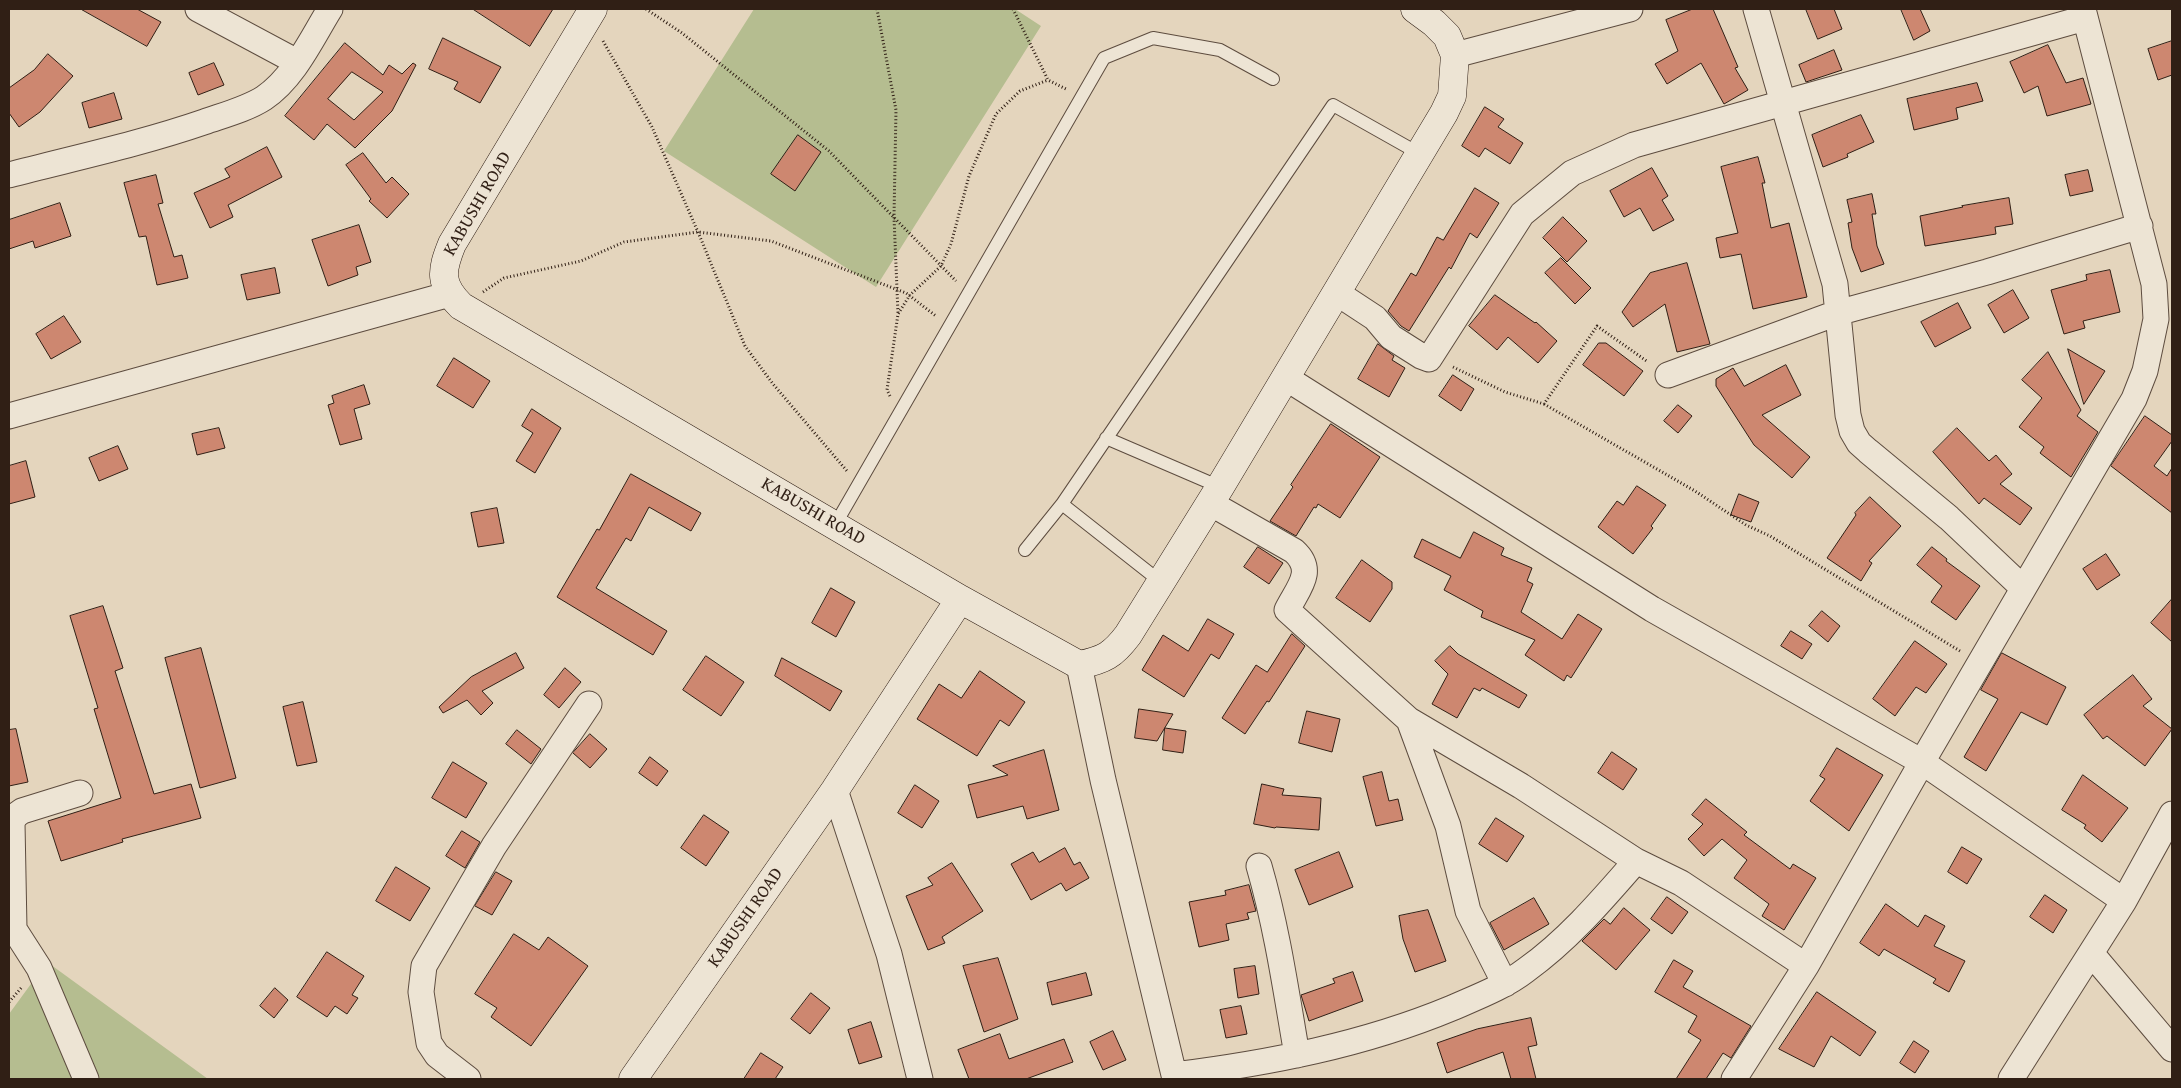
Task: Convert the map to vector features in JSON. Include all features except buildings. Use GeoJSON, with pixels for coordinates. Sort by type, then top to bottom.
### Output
{"type":"FeatureCollection","features":[{"type":"Feature","properties":{"kind":"main road"},"geometry":{"type":"LineString","coordinates":[[960,598],[1079,665],[1098,661],[1116,651],[1161,582],[1286,378],[1420,154],[1452,96],[1455,55],[1447,36],[1434,22],[1415,9]]}},
{"type":"Feature","properties":{"kind":"main road","name":"KABUSHI ROAD"},"geometry":{"type":"LineString","coordinates":[[590,14],[452,244],[443,265],[444,280],[456,300],[960,598],[835,790],[633,1079]]}},
{"type":"Feature","properties":{"kind":"street"},"geometry":{"type":"LineString","coordinates":[[198,9],[297,62]]}},
{"type":"Feature","properties":{"kind":"street"},"geometry":{"type":"LineString","coordinates":[[9,175],[165,135],[242,108],[265,97],[285,78],[297,62],[330,9]]}},
{"type":"Feature","properties":{"kind":"street"},"geometry":{"type":"LineString","coordinates":[[1455,55],[1630,9]]}},
{"type":"Feature","properties":{"kind":"street"},"geometry":{"type":"LineString","coordinates":[[1756,9],[1834,284],[1846,401],[1852,431],[1859,443],[1957,524],[2023,588]]}},
{"type":"Feature","properties":{"kind":"street"},"geometry":{"type":"LineString","coordinates":[[1337,293],[1375,318],[1391,337],[1421,356],[1429,358],[1522,214],[1572,173],[1634,145],[2084,14],[2154,284],[2156,319],[2145,371],[2134,400],[1922,762],[1806,966],[1734,1079]]}},
{"type":"Feature","properties":{"kind":"street"},"geometry":{"type":"LineString","coordinates":[[1668,375],[1837,313],[1987,272],[2140,226]]}},
{"type":"Feature","properties":{"kind":"street"},"geometry":{"type":"LineString","coordinates":[[9,416],[456,300]]}},
{"type":"Feature","properties":{"kind":"street"},"geometry":{"type":"LineString","coordinates":[[1286,378],[1644,604],[1922,762],[2124,901]]}},
{"type":"Feature","properties":{"kind":"street"},"geometry":{"type":"LineString","coordinates":[[1215,495],[1302,558],[1306,566],[1305,574],[1287,610],[1409,720],[1513,781],[1636,861],[1681,883],[1806,966]]}},
{"type":"Feature","properties":{"kind":"street"},"geometry":{"type":"LineString","coordinates":[[1079,665],[1103,780],[1174,1077],[1243,1066],[1373,1037],[1422,1020],[1505,984],[1554,948],[1597,905],[1636,861]]}},
{"type":"Feature","properties":{"kind":"street"},"geometry":{"type":"LineString","coordinates":[[468,1079],[437,1055],[430,1043],[421,992],[424,966],[494,846],[588,704]]}},
{"type":"Feature","properties":{"kind":"street"},"geometry":{"type":"LineString","coordinates":[[1409,720],[1448,826],[1468,910],[1505,984]]}},
{"type":"Feature","properties":{"kind":"street"},"geometry":{"type":"LineString","coordinates":[[835,790],[888,954],[920,1079]]}},
{"type":"Feature","properties":{"kind":"street"},"geometry":{"type":"LineString","coordinates":[[80,793],[22,811],[15,816],[12,823],[12,929],[39,968],[86,1079]]}},
{"type":"Feature","properties":{"kind":"street"},"geometry":{"type":"LineString","coordinates":[[2011,1079],[2124,901],[2172,814]]}},
{"type":"Feature","properties":{"kind":"street"},"geometry":{"type":"LineString","coordinates":[[1259,866],[1271,906],[1297,1055]]}},
{"type":"Feature","properties":{"kind":"street"},"geometry":{"type":"LineString","coordinates":[[2091,953],[2172,1049]]}},
{"type":"Feature","properties":{"kind":"lane"},"geometry":{"type":"LineString","coordinates":[[835,525],[1104,58],[1153,38],[1220,50],[1272,79]]}},
{"type":"Feature","properties":{"kind":"lane"},"geometry":{"type":"LineString","coordinates":[[1025,550],[1062,504],[1333,105],[1420,154]]}},
{"type":"Feature","properties":{"kind":"lane"},"geometry":{"type":"LineString","coordinates":[[1106,438],[1215,495]]}},
{"type":"Feature","properties":{"kind":"lane"},"geometry":{"type":"LineString","coordinates":[[1062,504],[1161,582]]}},
{"type":"Feature","properties":{"kind":"path"},"geometry":{"type":"LineString","coordinates":[[646,9],[682,33],[829,151],[968,294]]}},
{"type":"Feature","properties":{"kind":"path"},"geometry":{"type":"LineString","coordinates":[[877,9],[896,110],[894,217],[898,314],[887,390],[898,417]]}},
{"type":"Feature","properties":{"kind":"path"},"geometry":{"type":"LineString","coordinates":[[1013,9],[1048,80],[1082,97]]}},
{"type":"Feature","properties":{"kind":"path"},"geometry":{"type":"LineString","coordinates":[[590,14],[652,127],[745,346],[778,391],[859,484]]}},
{"type":"Feature","properties":{"kind":"path"},"geometry":{"type":"LineString","coordinates":[[898,314],[910,295],[941,266],[951,244],[969,176],[996,114],[1020,91],[1048,80]]}},
{"type":"Feature","properties":{"kind":"path"},"geometry":{"type":"LineString","coordinates":[[456,300],[504,278],[581,261],[624,242],[698,232],[771,241],[896,288],[910,295],[950,326]]}},
{"type":"Feature","properties":{"kind":"path"},"geometry":{"type":"LineString","coordinates":[[1544,404],[1597,326],[1629,350],[1668,375]]}},
{"type":"Feature","properties":{"kind":"path"},"geometry":{"type":"LineString","coordinates":[[1429,358],[1463,370],[1505,392],[1544,404],[1695,491],[1746,526],[1770,536],[1980,663]]}},
{"type":"Feature","properties":{"kind":"green space"},"geometry":{"type":"Polygon","coordinates":[[[754,9],[1015,9],[1041,26],[876,287],[664,151],[754,9]]]}},
{"type":"Feature","properties":{"kind":"green space"},"geometry":{"type":"Polygon","coordinates":[[[47,962],[208,1079],[9,1079],[9,1014],[47,962]]]}}]}
